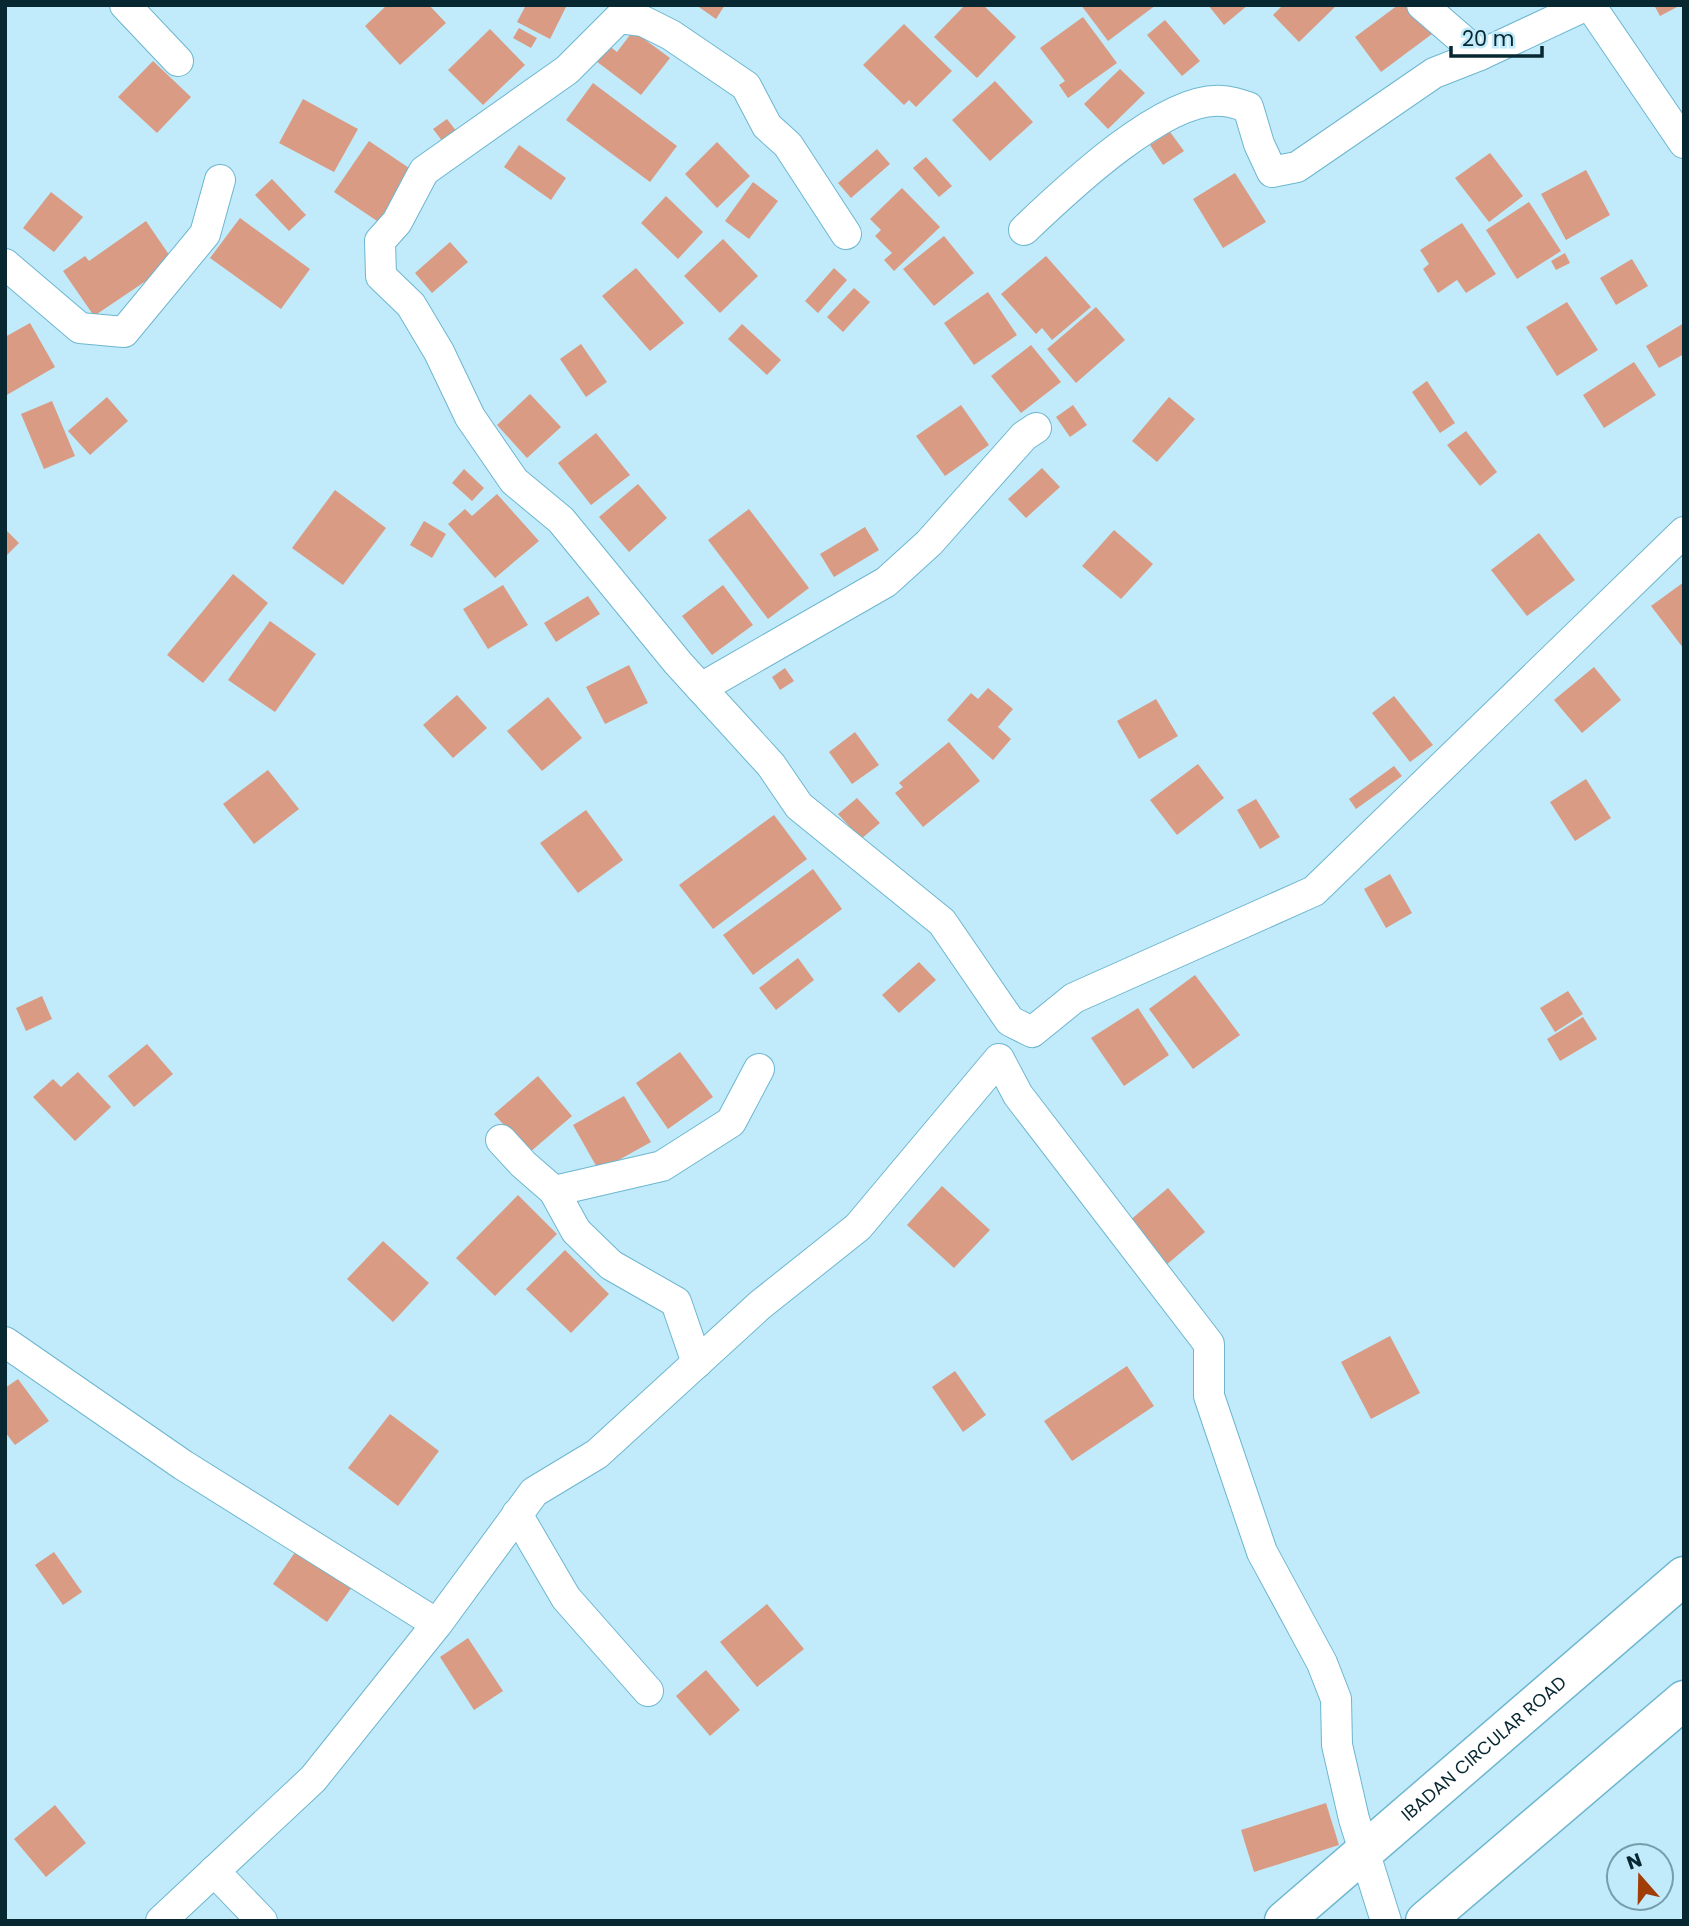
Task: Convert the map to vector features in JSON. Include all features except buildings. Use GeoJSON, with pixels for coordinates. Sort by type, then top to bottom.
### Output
{"type":"FeatureCollection","features":[{"type":"Feature","properties":{"kind":"highway","name":"IBADAN CIRCULAR ROAD"},"geometry":{"type":"LineString","coordinates":[[1284,1921],[1684,1576]]}},
{"type":"Feature","properties":{"kind":"highway"},"geometry":{"type":"LineString","coordinates":[[1425,1921],[1684,1700]]}},
{"type":"Feature","properties":{"kind":"street"},"geometry":{"type":"LineString","coordinates":[[125,5],[178,61]]}},
{"type":"Feature","properties":{"kind":"street"},"geometry":{"type":"LineString","coordinates":[[1422,5],[1480,55]]}},
{"type":"Feature","properties":{"kind":"street"},"geometry":{"type":"LineString","coordinates":[[1024,230],[1127,140],[1182,108],[1220,100],[1248,107],[1259,144],[1272,172],[1297,167],[1434,73],[1589,5],[1684,143]]}},
{"type":"Feature","properties":{"kind":"street"},"geometry":{"type":"LineString","coordinates":[[846,234],[788,145],[767,126],[746,86],[671,35],[643,21],[619,18],[567,70],[424,171],[397,222],[380,241],[381,276],[411,305],[439,352],[470,417],[514,481],[561,520],[701,688],[771,765],[799,806],[943,922],[1010,1021],[1032,1032],[1074,998],[1314,891],[1684,533]]}},
{"type":"Feature","properties":{"kind":"street"},"geometry":{"type":"LineString","coordinates":[[5,264],[80,328],[124,332],[205,234],[220,180]]}},
{"type":"Feature","properties":{"kind":"street"},"geometry":{"type":"LineString","coordinates":[[701,688],[886,582],[929,543],[1024,436],[1036,428]]}},
{"type":"Feature","properties":{"kind":"street"},"geometry":{"type":"LineString","coordinates":[[161,1921],[313,1779],[437,1624],[534,1492],[597,1454],[760,1305],[858,1227],[999,1059],[1010,1021]]}},
{"type":"Feature","properties":{"kind":"street"},"geometry":{"type":"LineString","coordinates":[[999,1059],[1017,1095],[1209,1344],[1209,1396],[1262,1552],[1322,1663],[1335,1699],[1337,1745],[1354,1819],[1386,1921]]}},
{"type":"Feature","properties":{"kind":"street"},"geometry":{"type":"LineString","coordinates":[[554,1191],[662,1166],[731,1122],[759,1069]]}},
{"type":"Feature","properties":{"kind":"street"},"geometry":{"type":"LineString","coordinates":[[501,1140],[554,1191],[576,1231],[611,1265],[676,1302],[697,1363]]}},
{"type":"Feature","properties":{"kind":"street"},"geometry":{"type":"LineString","coordinates":[[5,1342],[183,1465],[437,1624]]}},
{"type":"Feature","properties":{"kind":"street"},"geometry":{"type":"LineString","coordinates":[[517,1514],[566,1598],[648,1690]]}},
{"type":"Feature","properties":{"kind":"street"},"geometry":{"type":"LineString","coordinates":[[214,1871],[262,1921]]}}]}
